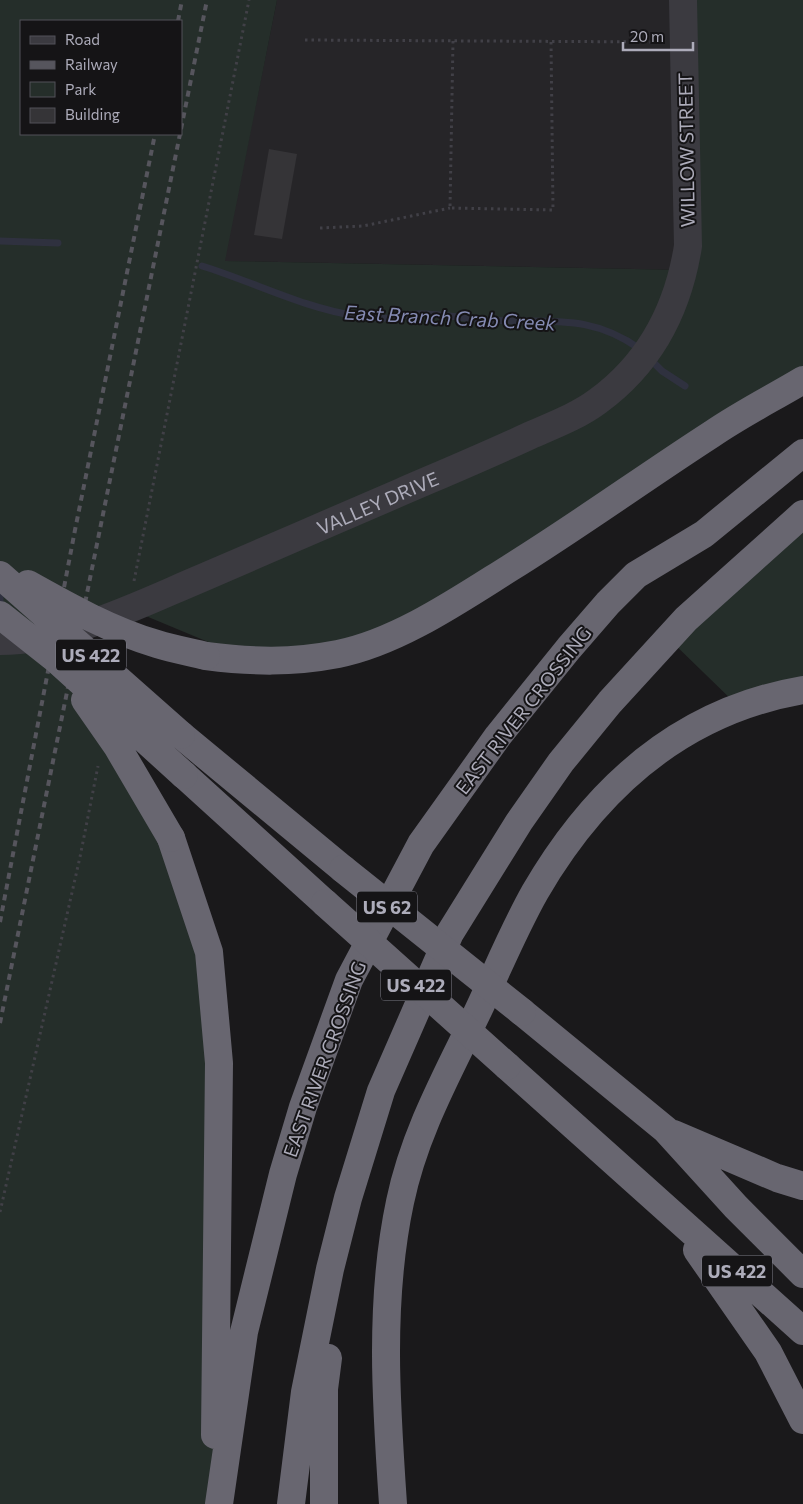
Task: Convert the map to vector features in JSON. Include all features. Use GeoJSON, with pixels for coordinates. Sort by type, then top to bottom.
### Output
{"type":"FeatureCollection","features":[{"type":"Feature","properties":{"kind":"highway"},"geometry":{"type":"LineString","coordinates":[[0,569],[74,610],[156,644],[206,656],[257,662],[290,660],[339,653],[389,636],[424,620],[548,545],[714,432],[803,380]]}},
{"type":"Feature","properties":{"kind":"highway","name":"EAST RIVER CROSSING"},"geometry":{"type":"LineString","coordinates":[[219,1504],[244,1332],[286,1164],[303,1107],[349,980],[421,844],[498,736],[608,603],[636,575],[704,534],[803,453]]}},
{"type":"Feature","properties":{"kind":"highway"},"geometry":{"type":"LineString","coordinates":[[291,1504],[305,1392],[330,1269],[348,1198],[382,1091],[450,933],[519,822],[561,762],[610,702],[680,625],[803,514]]}},
{"type":"Feature","properties":{"kind":"highway","name":"US 422"},"geometry":{"type":"LineString","coordinates":[[0,575],[181,735],[343,869],[666,1130],[736,1207],[803,1274]]}},
{"type":"Feature","properties":{"kind":"highway","name":"US 422"},"geometry":{"type":"LineString","coordinates":[[0,615],[57,660],[803,1331]]}},
{"type":"Feature","properties":{"kind":"highway"},"geometry":{"type":"LineString","coordinates":[[57,660],[117,746],[171,838],[210,952],[219,1063],[215,1504]]}},
{"type":"Feature","properties":{"kind":"highway"},"geometry":{"type":"LineString","coordinates":[[393,1504],[385,1329],[392,1246],[408,1166],[423,1124],[534,894],[558,855],[589,814],[632,770],[663,745],[695,726],[738,706],[803,690]]}},
{"type":"Feature","properties":{"kind":"highway"},"geometry":{"type":"LineString","coordinates":[[666,1130],[777,1178],[803,1186]]}},
{"type":"Feature","properties":{"kind":"highway"},"geometry":{"type":"LineString","coordinates":[[324,1504],[324,1389],[348,1198]]}},
{"type":"Feature","properties":{"kind":"highway"},"geometry":{"type":"LineString","coordinates":[[671,1212],[768,1352],[803,1420]]}},
{"type":"Feature","properties":{"kind":"street","name":"WILLOW STREET"},"geometry":{"type":"LineString","coordinates":[[683,0],[688,246],[684,270]]}},
{"type":"Feature","properties":{"kind":"street","name":"VALLEY DRIVE"},"geometry":{"type":"LineString","coordinates":[[10,641],[55,634],[128,609],[478,459],[578,414],[598,401],[621,381],[655,341],[666,321],[684,270]]}},
{"type":"Feature","properties":{"kind":"path"},"geometry":{"type":"LineString","coordinates":[[305,40],[684,42]]}},
{"type":"Feature","properties":{"kind":"path"},"geometry":{"type":"LineString","coordinates":[[450,208],[453,41]]}},
{"type":"Feature","properties":{"kind":"path"},"geometry":{"type":"LineString","coordinates":[[320,228],[363,226],[450,208],[553,210],[550,41]]}},
{"type":"Feature","properties":{"kind":"shaded area"},"geometry":{"type":"Polygon","coordinates":[[[277,0],[683,0],[684,270],[224,261],[277,0]]]}},
{"type":"Feature","properties":{"kind":"green space"},"geometry":{"type":"Polygon","coordinates":[[[0,0],[277,0],[225,261],[684,270],[683,0],[803,0],[803,380],[548,545],[339,653],[213,644],[129,609],[55,634],[117,746],[209,952],[215,1504],[0,1504],[0,0]]]}},
{"type":"Feature","properties":{"kind":"green space"},"geometry":{"type":"Polygon","coordinates":[[[803,514],[803,690],[738,706],[668,638],[803,514]]]}},
{"type":"Feature","properties":{"kind":"building"},"geometry":{"type":"Polygon","coordinates":[[[269,149],[297,154],[282,239],[254,235],[269,149]]]}},
{"type":"Feature","properties":{"kind":"waterway","name":"East Branch Crab Creek"},"geometry":{"type":"LineString","coordinates":[[0,241],[58,243]]}},
{"type":"Feature","properties":{"kind":"waterway","name":"East Branch Crab Creek"},"geometry":{"type":"LineString","coordinates":[[202,266],[298,301],[361,317],[390,318],[426,314],[488,320],[567,322],[603,329],[621,337],[640,349]]}},
{"type":"Feature","properties":{"kind":"waterway","name":"East Branch Crab Creek"},"geometry":{"type":"LineString","coordinates":[[650,359],[662,371],[685,386]]}},
{"type":"Feature","properties":{"kind":"waterway"},"geometry":{"type":"LineString","coordinates":[[0,586],[0,610]]}},
{"type":"Feature","properties":{"kind":"railway"},"geometry":{"type":"LineString","coordinates":[[178,20],[182,0]]}},
{"type":"Feature","properties":{"kind":"railway"},"geometry":{"type":"LineString","coordinates":[[182,124],[207,0]]}},
{"type":"Feature","properties":{"kind":"railway"},"geometry":{"type":"LineString","coordinates":[[0,922],[75,530],[155,135]]}},
{"type":"Feature","properties":{"kind":"railway"},"geometry":{"type":"LineString","coordinates":[[0,1023],[180,135]]}}]}
